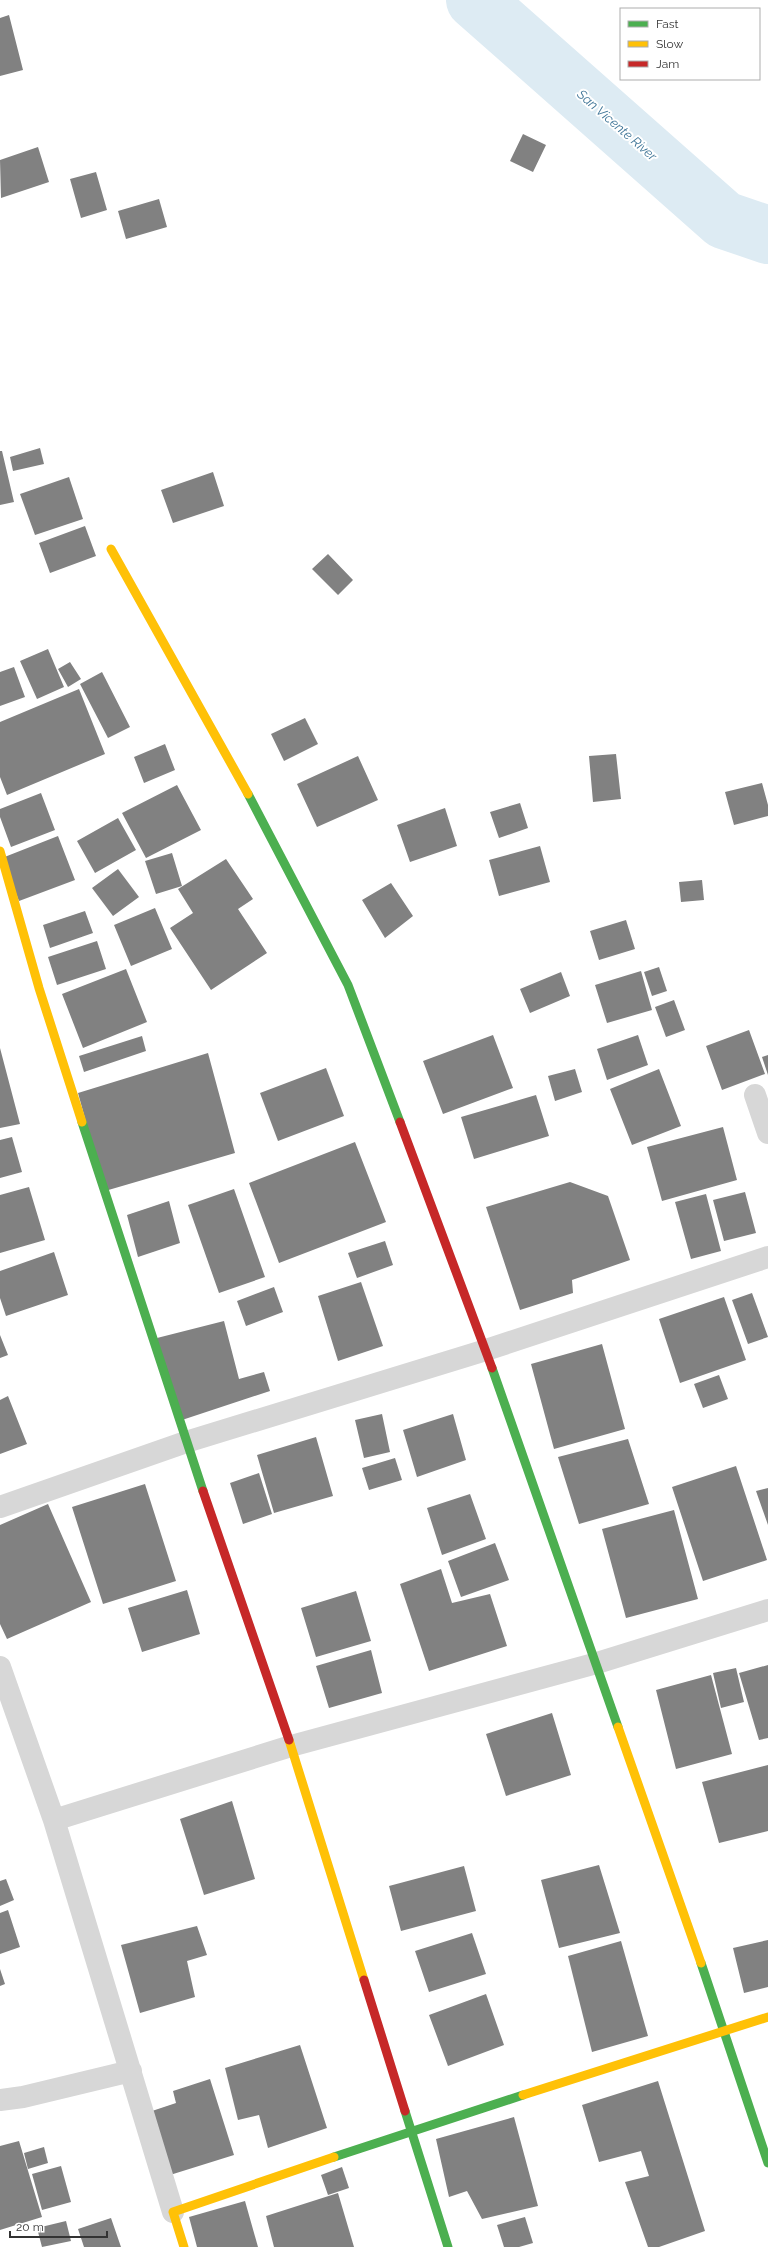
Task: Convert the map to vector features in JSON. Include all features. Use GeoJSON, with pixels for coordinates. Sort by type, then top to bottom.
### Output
{"type":"FeatureCollection","features":[{"type":"Feature","properties":{"kind":"street"},"geometry":{"type":"LineString","coordinates":[[111,549],[236,771],[348,985],[486,1350],[726,2030],[768,2163]]}},
{"type":"Feature","properties":{"kind":"street"},"geometry":{"type":"LineString","coordinates":[[0,851],[39,988],[186,1442],[291,1746],[413,2130],[448,2247]]}},
{"type":"Feature","properties":{"kind":"street"},"geometry":{"type":"LineString","coordinates":[[754,1095],[768,1133]]}},
{"type":"Feature","properties":{"kind":"street"},"geometry":{"type":"LineString","coordinates":[[0,1507],[186,1442],[486,1350],[768,1257]]}},
{"type":"Feature","properties":{"kind":"street"},"geometry":{"type":"LineString","coordinates":[[54,1820],[291,1746],[597,1662],[768,1610]]}},
{"type":"Feature","properties":{"kind":"street"},"geometry":{"type":"LineString","coordinates":[[0,1667],[54,1820],[184,2247]]}},
{"type":"Feature","properties":{"kind":"street"},"geometry":{"type":"LineString","coordinates":[[173,2212],[413,2130],[768,2017]]}},
{"type":"Feature","properties":{"kind":"street"},"geometry":{"type":"LineString","coordinates":[[0,2100],[23,2097],[131,2071]]}},
{"type":"Feature","properties":{"kind":"building"},"geometry":{"type":"Polygon","coordinates":[[[9,15],[23,70],[0,76],[0,18],[9,15]]]}},
{"type":"Feature","properties":{"kind":"building"},"geometry":{"type":"Polygon","coordinates":[[[523,134],[546,145],[533,172],[510,161],[523,134]]]}},
{"type":"Feature","properties":{"kind":"building"},"geometry":{"type":"Polygon","coordinates":[[[38,147],[49,182],[1,198],[0,160],[38,147]]]}},
{"type":"Feature","properties":{"kind":"building"},"geometry":{"type":"Polygon","coordinates":[[[96,172],[107,210],[81,218],[70,179],[96,172]]]}},
{"type":"Feature","properties":{"kind":"building"},"geometry":{"type":"Polygon","coordinates":[[[159,199],[167,227],[126,239],[118,211],[159,199]]]}},
{"type":"Feature","properties":{"kind":"building"},"geometry":{"type":"Polygon","coordinates":[[[40,448],[44,464],[13,471],[10,457],[40,448]]]}},
{"type":"Feature","properties":{"kind":"building"},"geometry":{"type":"Polygon","coordinates":[[[0,451],[2,451],[14,502],[0,505],[0,451]]]}},
{"type":"Feature","properties":{"kind":"building"},"geometry":{"type":"Polygon","coordinates":[[[213,472],[224,506],[173,523],[161,490],[213,472]]]}},
{"type":"Feature","properties":{"kind":"building"},"geometry":{"type":"Polygon","coordinates":[[[69,477],[83,519],[35,535],[20,494],[69,477]]]}},
{"type":"Feature","properties":{"kind":"building"},"geometry":{"type":"Polygon","coordinates":[[[85,526],[96,556],[50,573],[39,543],[85,526]]]}},
{"type":"Feature","properties":{"kind":"building"},"geometry":{"type":"Polygon","coordinates":[[[328,554],[353,580],[338,595],[312,569],[328,554]]]}},
{"type":"Feature","properties":{"kind":"building"},"geometry":{"type":"Polygon","coordinates":[[[48,649],[64,687],[37,699],[20,661],[48,649]]]}},
{"type":"Feature","properties":{"kind":"building"},"geometry":{"type":"Polygon","coordinates":[[[70,662],[81,679],[68,687],[58,669],[70,662]]]}},
{"type":"Feature","properties":{"kind":"building"},"geometry":{"type":"Polygon","coordinates":[[[14,667],[25,697],[0,706],[0,672],[14,667]]]}},
{"type":"Feature","properties":{"kind":"building"},"geometry":{"type":"Polygon","coordinates":[[[102,672],[130,727],[108,738],[80,684],[102,672]]]}},
{"type":"Feature","properties":{"kind":"building"},"geometry":{"type":"Polygon","coordinates":[[[79,689],[105,754],[7,795],[0,777],[0,722],[79,689]]]}},
{"type":"Feature","properties":{"kind":"building"},"geometry":{"type":"Polygon","coordinates":[[[305,718],[318,744],[284,761],[271,734],[305,718]]]}},
{"type":"Feature","properties":{"kind":"building"},"geometry":{"type":"Polygon","coordinates":[[[165,744],[175,770],[144,783],[134,757],[165,744]]]}},
{"type":"Feature","properties":{"kind":"building"},"geometry":{"type":"Polygon","coordinates":[[[616,754],[621,799],[593,802],[589,756],[616,754]]]}},
{"type":"Feature","properties":{"kind":"building"},"geometry":{"type":"Polygon","coordinates":[[[358,756],[378,800],[317,827],[297,784],[358,756]]]}},
{"type":"Feature","properties":{"kind":"building"},"geometry":{"type":"Polygon","coordinates":[[[762,783],[768,805],[768,816],[734,825],[725,792],[762,783]]]}},
{"type":"Feature","properties":{"kind":"building"},"geometry":{"type":"Polygon","coordinates":[[[177,785],[201,830],[146,858],[122,813],[177,785]]]}},
{"type":"Feature","properties":{"kind":"building"},"geometry":{"type":"Polygon","coordinates":[[[41,793],[55,830],[11,847],[0,817],[0,809],[41,793]]]}},
{"type":"Feature","properties":{"kind":"building"},"geometry":{"type":"Polygon","coordinates":[[[520,803],[528,828],[499,838],[490,812],[520,803]]]}},
{"type":"Feature","properties":{"kind":"building"},"geometry":{"type":"Polygon","coordinates":[[[445,808],[457,846],[410,862],[397,825],[445,808]]]}},
{"type":"Feature","properties":{"kind":"building"},"geometry":{"type":"Polygon","coordinates":[[[118,818],[136,850],[95,873],[77,841],[118,818]]]}},
{"type":"Feature","properties":{"kind":"building"},"geometry":{"type":"Polygon","coordinates":[[[58,836],[75,880],[19,901],[2,858],[58,836]]]}},
{"type":"Feature","properties":{"kind":"building"},"geometry":{"type":"Polygon","coordinates":[[[540,846],[550,882],[499,896],[489,860],[540,846]]]}},
{"type":"Feature","properties":{"kind":"building"},"geometry":{"type":"Polygon","coordinates":[[[172,853],[182,886],[156,894],[145,861],[172,853]]]}},
{"type":"Feature","properties":{"kind":"building"},"geometry":{"type":"Polygon","coordinates":[[[226,859],[253,899],[238,909],[267,953],[211,990],[170,928],[193,913],[178,889],[226,859]]]}},
{"type":"Feature","properties":{"kind":"building"},"geometry":{"type":"Polygon","coordinates":[[[118,869],[139,897],[113,916],[92,888],[118,869]]]}},
{"type":"Feature","properties":{"kind":"building"},"geometry":{"type":"Polygon","coordinates":[[[702,880],[704,900],[681,902],[679,882],[702,880]]]}},
{"type":"Feature","properties":{"kind":"building"},"geometry":{"type":"Polygon","coordinates":[[[391,883],[413,916],[385,938],[362,900],[391,883]]]}},
{"type":"Feature","properties":{"kind":"building"},"geometry":{"type":"Polygon","coordinates":[[[155,908],[172,949],[131,966],[114,925],[155,908]]]}},
{"type":"Feature","properties":{"kind":"building"},"geometry":{"type":"Polygon","coordinates":[[[85,911],[93,933],[50,948],[43,925],[85,911]]]}},
{"type":"Feature","properties":{"kind":"building"},"geometry":{"type":"Polygon","coordinates":[[[626,920],[635,949],[599,960],[590,931],[626,920]]]}},
{"type":"Feature","properties":{"kind":"building"},"geometry":{"type":"Polygon","coordinates":[[[97,941],[106,969],[57,985],[48,957],[97,941]]]}},
{"type":"Feature","properties":{"kind":"building"},"geometry":{"type":"Polygon","coordinates":[[[659,967],[667,991],[652,996],[644,972],[659,967]]]}},
{"type":"Feature","properties":{"kind":"building"},"geometry":{"type":"Polygon","coordinates":[[[126,969],[147,1022],[83,1048],[62,994],[126,969]]]}},
{"type":"Feature","properties":{"kind":"building"},"geometry":{"type":"Polygon","coordinates":[[[641,971],[652,1010],[607,1023],[595,985],[641,971]]]}},
{"type":"Feature","properties":{"kind":"building"},"geometry":{"type":"Polygon","coordinates":[[[561,972],[570,996],[530,1013],[520,989],[561,972]]]}},
{"type":"Feature","properties":{"kind":"building"},"geometry":{"type":"Polygon","coordinates":[[[674,1000],[685,1030],[666,1037],[655,1007],[674,1000]]]}},
{"type":"Feature","properties":{"kind":"building"},"geometry":{"type":"Polygon","coordinates":[[[749,1030],[765,1074],[722,1090],[706,1046],[749,1030]]]}},
{"type":"Feature","properties":{"kind":"building"},"geometry":{"type":"Polygon","coordinates":[[[493,1035],[513,1088],[443,1114],[423,1061],[493,1035]]]}},
{"type":"Feature","properties":{"kind":"building"},"geometry":{"type":"Polygon","coordinates":[[[638,1035],[648,1065],[607,1080],[597,1049],[638,1035]]]}},
{"type":"Feature","properties":{"kind":"building"},"geometry":{"type":"Polygon","coordinates":[[[142,1036],[146,1051],[84,1072],[79,1056],[142,1036]]]}},
{"type":"Feature","properties":{"kind":"building"},"geometry":{"type":"Polygon","coordinates":[[[0,1048],[20,1124],[0,1128],[0,1048]]]}},
{"type":"Feature","properties":{"kind":"building"},"geometry":{"type":"Polygon","coordinates":[[[208,1053],[235,1153],[105,1191],[78,1093],[208,1053]]]}},
{"type":"Feature","properties":{"kind":"building"},"geometry":{"type":"Polygon","coordinates":[[[768,1055],[768,1075],[762,1057],[768,1055]]]}},
{"type":"Feature","properties":{"kind":"building"},"geometry":{"type":"Polygon","coordinates":[[[326,1068],[344,1116],[278,1141],[260,1093],[326,1068]]]}},
{"type":"Feature","properties":{"kind":"building"},"geometry":{"type":"Polygon","coordinates":[[[575,1069],[582,1092],[555,1101],[548,1076],[575,1069]]]}},
{"type":"Feature","properties":{"kind":"building"},"geometry":{"type":"Polygon","coordinates":[[[659,1069],[681,1126],[632,1145],[610,1089],[659,1069]]]}},
{"type":"Feature","properties":{"kind":"building"},"geometry":{"type":"Polygon","coordinates":[[[536,1095],[549,1136],[474,1159],[461,1117],[536,1095]]]}},
{"type":"Feature","properties":{"kind":"building"},"geometry":{"type":"Polygon","coordinates":[[[723,1127],[737,1180],[662,1201],[647,1147],[723,1127]]]}},
{"type":"Feature","properties":{"kind":"building"},"geometry":{"type":"Polygon","coordinates":[[[12,1137],[22,1172],[0,1178],[0,1140],[12,1137]]]}},
{"type":"Feature","properties":{"kind":"building"},"geometry":{"type":"Polygon","coordinates":[[[355,1142],[386,1222],[279,1263],[249,1183],[355,1142]]]}},
{"type":"Feature","properties":{"kind":"building"},"geometry":{"type":"Polygon","coordinates":[[[570,1182],[608,1196],[630,1260],[572,1280],[573,1293],[520,1310],[486,1207],[570,1182]]]}},
{"type":"Feature","properties":{"kind":"building"},"geometry":{"type":"Polygon","coordinates":[[[29,1187],[45,1240],[0,1253],[0,1195],[29,1187]]]}},
{"type":"Feature","properties":{"kind":"building"},"geometry":{"type":"Polygon","coordinates":[[[234,1189],[265,1277],[219,1293],[188,1205],[234,1189]]]}},
{"type":"Feature","properties":{"kind":"building"},"geometry":{"type":"Polygon","coordinates":[[[745,1192],[756,1233],[724,1241],[713,1200],[745,1192]]]}},
{"type":"Feature","properties":{"kind":"building"},"geometry":{"type":"Polygon","coordinates":[[[706,1194],[721,1251],[691,1259],[675,1202],[706,1194]]]}},
{"type":"Feature","properties":{"kind":"building"},"geometry":{"type":"Polygon","coordinates":[[[169,1201],[180,1243],[138,1257],[127,1215],[169,1201]]]}},
{"type":"Feature","properties":{"kind":"building"},"geometry":{"type":"Polygon","coordinates":[[[385,1241],[393,1265],[357,1278],[348,1253],[385,1241]]]}},
{"type":"Feature","properties":{"kind":"building"},"geometry":{"type":"Polygon","coordinates":[[[54,1252],[68,1295],[6,1316],[0,1298],[0,1271],[54,1252]]]}},
{"type":"Feature","properties":{"kind":"building"},"geometry":{"type":"Polygon","coordinates":[[[361,1282],[383,1346],[338,1361],[318,1296],[361,1282]]]}},
{"type":"Feature","properties":{"kind":"building"},"geometry":{"type":"Polygon","coordinates":[[[274,1287],[283,1312],[246,1326],[237,1301],[274,1287]]]}},
{"type":"Feature","properties":{"kind":"building"},"geometry":{"type":"Polygon","coordinates":[[[752,1293],[768,1337],[748,1344],[732,1300],[752,1293]]]}},
{"type":"Feature","properties":{"kind":"building"},"geometry":{"type":"Polygon","coordinates":[[[724,1297],[746,1360],[680,1383],[659,1319],[724,1297]]]}},
{"type":"Feature","properties":{"kind":"building"},"geometry":{"type":"Polygon","coordinates":[[[224,1321],[239,1379],[264,1372],[270,1391],[182,1420],[157,1338],[224,1321]]]}},
{"type":"Feature","properties":{"kind":"building"},"geometry":{"type":"Polygon","coordinates":[[[0,1335],[8,1355],[0,1358],[0,1335]]]}},
{"type":"Feature","properties":{"kind":"building"},"geometry":{"type":"Polygon","coordinates":[[[602,1344],[625,1429],[554,1449],[531,1364],[602,1344]]]}},
{"type":"Feature","properties":{"kind":"building"},"geometry":{"type":"Polygon","coordinates":[[[719,1375],[728,1399],[703,1408],[694,1384],[719,1375]]]}},
{"type":"Feature","properties":{"kind":"building"},"geometry":{"type":"Polygon","coordinates":[[[8,1396],[27,1444],[0,1454],[0,1400],[8,1396]]]}},
{"type":"Feature","properties":{"kind":"building"},"geometry":{"type":"Polygon","coordinates":[[[382,1414],[390,1452],[364,1458],[355,1420],[382,1414]]]}},
{"type":"Feature","properties":{"kind":"building"},"geometry":{"type":"Polygon","coordinates":[[[453,1414],[466,1460],[417,1477],[403,1430],[453,1414]]]}},
{"type":"Feature","properties":{"kind":"building"},"geometry":{"type":"Polygon","coordinates":[[[316,1437],[333,1496],[274,1513],[257,1455],[316,1437]]]}},
{"type":"Feature","properties":{"kind":"building"},"geometry":{"type":"Polygon","coordinates":[[[628,1439],[649,1504],[579,1524],[558,1457],[628,1439]]]}},
{"type":"Feature","properties":{"kind":"building"},"geometry":{"type":"Polygon","coordinates":[[[395,1458],[402,1480],[369,1490],[362,1468],[395,1458]]]}},
{"type":"Feature","properties":{"kind":"building"},"geometry":{"type":"Polygon","coordinates":[[[736,1466],[767,1560],[703,1581],[672,1487],[736,1466]]]}},
{"type":"Feature","properties":{"kind":"building"},"geometry":{"type":"Polygon","coordinates":[[[259,1473],[272,1514],[243,1524],[230,1483],[259,1473]]]}},
{"type":"Feature","properties":{"kind":"building"},"geometry":{"type":"Polygon","coordinates":[[[145,1484],[176,1581],[103,1604],[72,1507],[145,1484]]]}},
{"type":"Feature","properties":{"kind":"building"},"geometry":{"type":"Polygon","coordinates":[[[768,1488],[768,1525],[756,1491],[768,1488]]]}},
{"type":"Feature","properties":{"kind":"building"},"geometry":{"type":"Polygon","coordinates":[[[470,1494],[486,1539],[442,1555],[427,1508],[470,1494]]]}},
{"type":"Feature","properties":{"kind":"building"},"geometry":{"type":"Polygon","coordinates":[[[48,1504],[91,1602],[7,1639],[0,1624],[0,1525],[48,1504]]]}},
{"type":"Feature","properties":{"kind":"building"},"geometry":{"type":"Polygon","coordinates":[[[674,1510],[698,1599],[626,1618],[602,1529],[674,1510]]]}},
{"type":"Feature","properties":{"kind":"building"},"geometry":{"type":"Polygon","coordinates":[[[495,1543],[509,1580],[461,1597],[448,1561],[495,1543]]]}},
{"type":"Feature","properties":{"kind":"building"},"geometry":{"type":"Polygon","coordinates":[[[441,1569],[452,1603],[490,1594],[507,1646],[429,1671],[400,1584],[441,1569]]]}},
{"type":"Feature","properties":{"kind":"building"},"geometry":{"type":"Polygon","coordinates":[[[187,1590],[200,1634],[142,1652],[128,1608],[187,1590]]]}},
{"type":"Feature","properties":{"kind":"building"},"geometry":{"type":"Polygon","coordinates":[[[356,1591],[371,1641],[316,1657],[301,1608],[356,1591]]]}},
{"type":"Feature","properties":{"kind":"building"},"geometry":{"type":"Polygon","coordinates":[[[371,1650],[382,1693],[329,1708],[316,1666],[371,1650]]]}},
{"type":"Feature","properties":{"kind":"building"},"geometry":{"type":"Polygon","coordinates":[[[768,1665],[768,1738],[759,1740],[739,1673],[768,1665]]]}},
{"type":"Feature","properties":{"kind":"building"},"geometry":{"type":"Polygon","coordinates":[[[736,1668],[744,1702],[721,1708],[713,1673],[736,1668]]]}},
{"type":"Feature","properties":{"kind":"building"},"geometry":{"type":"Polygon","coordinates":[[[711,1675],[732,1754],[676,1769],[656,1690],[711,1675]]]}},
{"type":"Feature","properties":{"kind":"building"},"geometry":{"type":"Polygon","coordinates":[[[552,1713],[571,1775],[506,1796],[486,1734],[552,1713]]]}},
{"type":"Feature","properties":{"kind":"building"},"geometry":{"type":"Polygon","coordinates":[[[768,1765],[768,1831],[719,1843],[702,1782],[768,1765]]]}},
{"type":"Feature","properties":{"kind":"building"},"geometry":{"type":"Polygon","coordinates":[[[232,1801],[255,1879],[204,1895],[180,1819],[232,1801]]]}},
{"type":"Feature","properties":{"kind":"building"},"geometry":{"type":"Polygon","coordinates":[[[599,1865],[620,1933],[559,1948],[541,1880],[599,1865]]]}},
{"type":"Feature","properties":{"kind":"building"},"geometry":{"type":"Polygon","coordinates":[[[464,1866],[476,1911],[401,1931],[389,1886],[464,1866]]]}},
{"type":"Feature","properties":{"kind":"building"},"geometry":{"type":"Polygon","coordinates":[[[6,1879],[14,1900],[0,1906],[0,1881],[6,1879]]]}},
{"type":"Feature","properties":{"kind":"building"},"geometry":{"type":"Polygon","coordinates":[[[8,1910],[20,1947],[0,1954],[0,1913],[8,1910]]]}},
{"type":"Feature","properties":{"kind":"building"},"geometry":{"type":"Polygon","coordinates":[[[197,1926],[207,1955],[187,1961],[195,1997],[140,2013],[121,1945],[197,1926]]]}},
{"type":"Feature","properties":{"kind":"building"},"geometry":{"type":"Polygon","coordinates":[[[472,1933],[486,1974],[429,1992],[415,1951],[472,1933]]]}},
{"type":"Feature","properties":{"kind":"building"},"geometry":{"type":"Polygon","coordinates":[[[768,1940],[768,1987],[744,1993],[733,1948],[768,1940]]]}},
{"type":"Feature","properties":{"kind":"building"},"geometry":{"type":"Polygon","coordinates":[[[621,1941],[648,2036],[592,2052],[568,1956],[621,1941]]]}},
{"type":"Feature","properties":{"kind":"building"},"geometry":{"type":"Polygon","coordinates":[[[0,1969],[5,1984],[0,1986],[0,1969]]]}},
{"type":"Feature","properties":{"kind":"building"},"geometry":{"type":"Polygon","coordinates":[[[486,1994],[504,2045],[448,2066],[429,2015],[486,1994]]]}},
{"type":"Feature","properties":{"kind":"building"},"geometry":{"type":"Polygon","coordinates":[[[300,2045],[327,2128],[268,2148],[259,2115],[238,2120],[225,2068],[300,2045]]]}},
{"type":"Feature","properties":{"kind":"building"},"geometry":{"type":"Polygon","coordinates":[[[210,2079],[234,2155],[170,2175],[149,2112],[176,2103],[173,2091],[210,2079]]]}},
{"type":"Feature","properties":{"kind":"building"},"geometry":{"type":"Polygon","coordinates":[[[658,2081],[705,2231],[659,2247],[648,2247],[625,2182],[649,2176],[641,2151],[599,2162],[582,2105],[658,2081]]]}},
{"type":"Feature","properties":{"kind":"building"},"geometry":{"type":"Polygon","coordinates":[[[514,2117],[538,2206],[482,2219],[467,2191],[449,2197],[436,2139],[514,2117]]]}},
{"type":"Feature","properties":{"kind":"building"},"geometry":{"type":"Polygon","coordinates":[[[19,2141],[42,2217],[0,2230],[0,2146],[19,2141]]]}},
{"type":"Feature","properties":{"kind":"building"},"geometry":{"type":"Polygon","coordinates":[[[44,2147],[48,2163],[28,2169],[24,2153],[44,2147]]]}},
{"type":"Feature","properties":{"kind":"building"},"geometry":{"type":"Polygon","coordinates":[[[61,2166],[71,2202],[42,2210],[32,2174],[61,2166]]]}},
{"type":"Feature","properties":{"kind":"building"},"geometry":{"type":"Polygon","coordinates":[[[342,2167],[349,2188],[328,2195],[321,2175],[342,2167]]]}},
{"type":"Feature","properties":{"kind":"building"},"geometry":{"type":"Polygon","coordinates":[[[338,2193],[354,2247],[274,2247],[266,2216],[338,2193]]]}},
{"type":"Feature","properties":{"kind":"building"},"geometry":{"type":"Polygon","coordinates":[[[245,2201],[258,2247],[197,2247],[189,2217],[245,2201]]]}},
{"type":"Feature","properties":{"kind":"building"},"geometry":{"type":"Polygon","coordinates":[[[525,2217],[533,2243],[519,2247],[504,2247],[497,2225],[525,2217]]]}},
{"type":"Feature","properties":{"kind":"building"},"geometry":{"type":"Polygon","coordinates":[[[111,2218],[121,2247],[84,2247],[78,2229],[111,2218]]]}},
{"type":"Feature","properties":{"kind":"building"},"geometry":{"type":"Polygon","coordinates":[[[66,2221],[71,2241],[42,2247],[37,2228],[66,2221]]]}},
{"type":"Feature","properties":{"kind":"waterway","name":"San Vicente River"},"geometry":{"type":"LineString","coordinates":[[475,0],[724,220],[768,235]]}},
{"type":"Feature","properties":{"kind":"traffic: fast"},"geometry":{"type":"LineString","coordinates":[[248,794],[348,985],[400,1122]]}},
{"type":"Feature","properties":{"kind":"traffic: fast"},"geometry":{"type":"LineString","coordinates":[[82,1122],[203,1491]]}},
{"type":"Feature","properties":{"kind":"traffic: fast"},"geometry":{"type":"LineString","coordinates":[[492,1368],[618,1727]]}},
{"type":"Feature","properties":{"kind":"traffic: fast"},"geometry":{"type":"LineString","coordinates":[[701,1963],[768,2163]]}},
{"type":"Feature","properties":{"kind":"traffic: fast"},"geometry":{"type":"LineString","coordinates":[[334,2157],[523,2095]]}},
{"type":"Feature","properties":{"kind":"traffic: fast"},"geometry":{"type":"LineString","coordinates":[[405,2111],[448,2247]]}},
{"type":"Feature","properties":{"kind":"traffic: slow"},"geometry":{"type":"LineString","coordinates":[[111,549],[248,794]]}},
{"type":"Feature","properties":{"kind":"traffic: slow"},"geometry":{"type":"LineString","coordinates":[[0,851],[39,988],[82,1122]]}},
{"type":"Feature","properties":{"kind":"traffic: slow"},"geometry":{"type":"LineString","coordinates":[[618,1727],[701,1963]]}},
{"type":"Feature","properties":{"kind":"traffic: slow"},"geometry":{"type":"LineString","coordinates":[[289,1740],[364,1980]]}},
{"type":"Feature","properties":{"kind":"traffic: slow"},"geometry":{"type":"LineString","coordinates":[[523,2095],[768,2017]]}},
{"type":"Feature","properties":{"kind":"traffic: slow"},"geometry":{"type":"LineString","coordinates":[[184,2247],[173,2212],[334,2157]]}},
{"type":"Feature","properties":{"kind":"traffic: jam"},"geometry":{"type":"LineString","coordinates":[[400,1122],[492,1368]]}},
{"type":"Feature","properties":{"kind":"traffic: jam"},"geometry":{"type":"LineString","coordinates":[[203,1491],[289,1740]]}},
{"type":"Feature","properties":{"kind":"traffic: jam"},"geometry":{"type":"LineString","coordinates":[[364,1980],[405,2111]]}}]}
